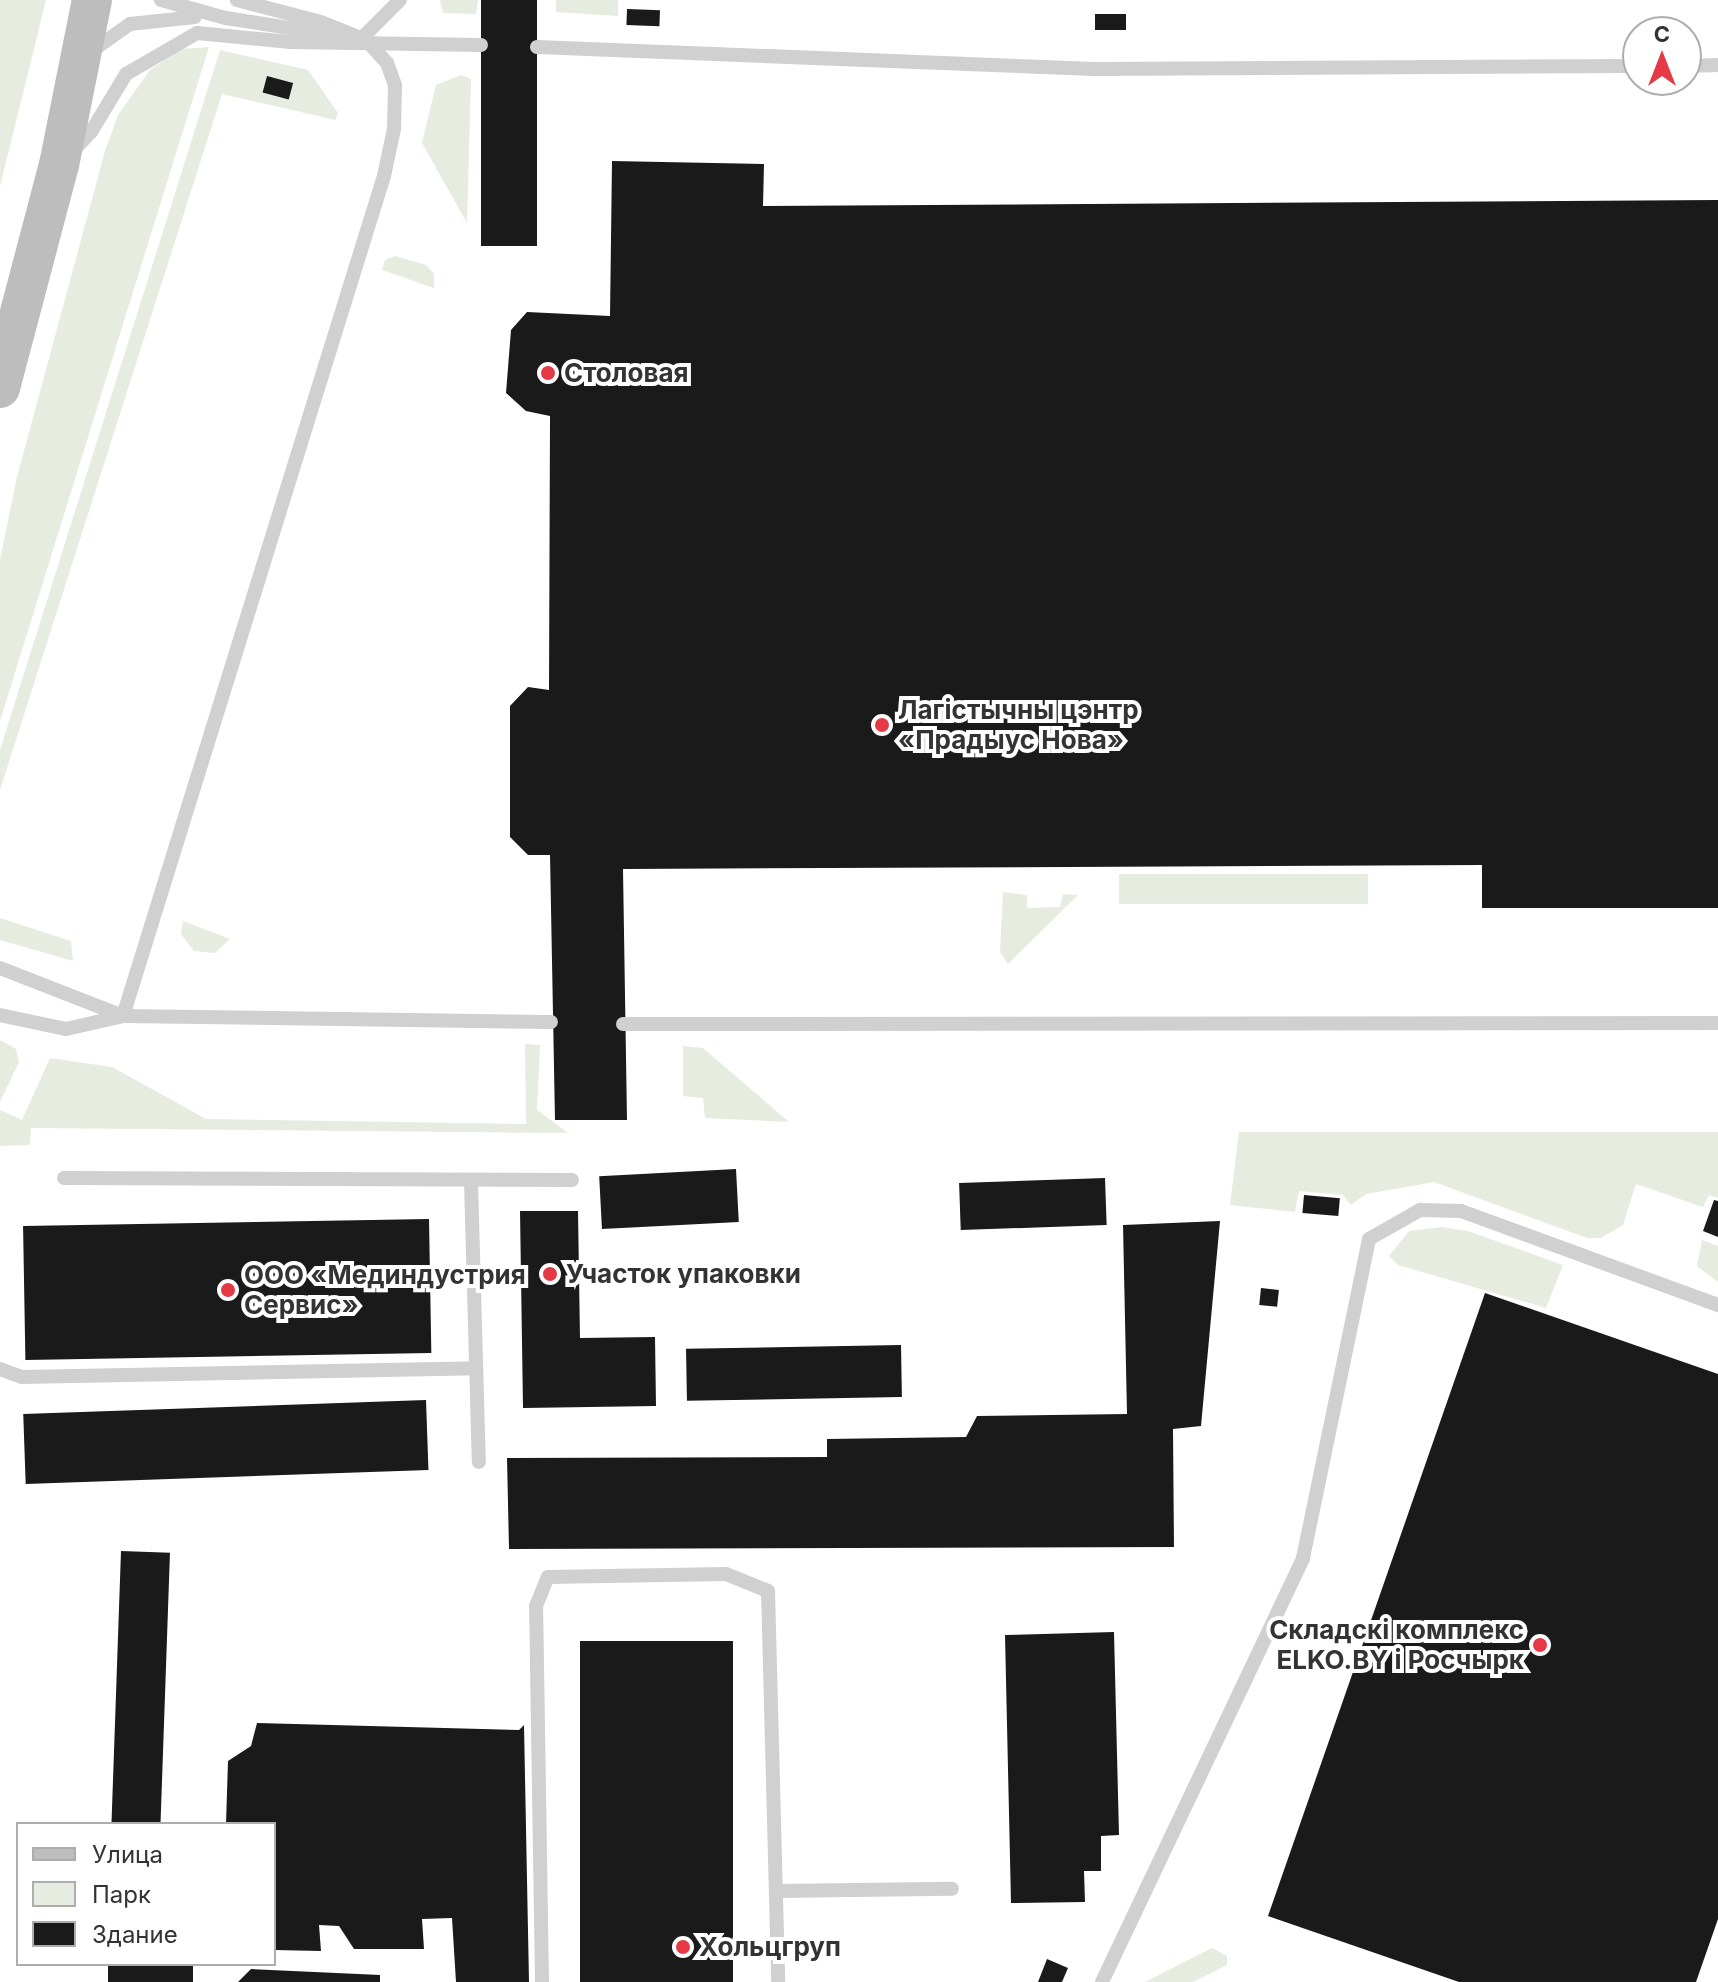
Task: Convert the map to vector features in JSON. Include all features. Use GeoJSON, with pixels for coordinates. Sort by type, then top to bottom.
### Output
{"type":"FeatureCollection","features":[{"type":"Feature","properties":{"kind":"main road"},"geometry":{"type":"LineString","coordinates":[[0,388],[59,165],[92,0]]}},
{"type":"Feature","properties":{"kind":"lane"},"geometry":{"type":"LineString","coordinates":[[161,0],[239,20]]}},
{"type":"Feature","properties":{"kind":"lane"},"geometry":{"type":"LineString","coordinates":[[123,1016],[384,176],[395,85],[387,63],[366,40],[321,22],[237,0]]}},
{"type":"Feature","properties":{"kind":"lane"},"geometry":{"type":"LineString","coordinates":[[366,40],[400,0]]}},
{"type":"Feature","properties":{"kind":"lane"},"geometry":{"type":"LineString","coordinates":[[79,67],[105,38],[130,24],[182,16],[239,20],[366,40]]}},
{"type":"Feature","properties":{"kind":"lane"},"geometry":{"type":"LineString","coordinates":[[59,165],[91,132],[126,74],[197,33],[291,42],[366,40],[481,45]]}},
{"type":"Feature","properties":{"kind":"lane"},"geometry":{"type":"LineString","coordinates":[[537,47],[1095,69],[1622,66]]}},
{"type":"Feature","properties":{"kind":"lane"},"geometry":{"type":"LineString","coordinates":[[4,968],[123,1016]]}},
{"type":"Feature","properties":{"kind":"lane"},"geometry":{"type":"LineString","coordinates":[[0,1015],[66,1029],[123,1016],[551,1022]]}},
{"type":"Feature","properties":{"kind":"lane"},"geometry":{"type":"LineString","coordinates":[[623,1024],[1718,1023]]}},
{"type":"Feature","properties":{"kind":"lane"},"geometry":{"type":"LineString","coordinates":[[64,1178],[572,1180]]}},
{"type":"Feature","properties":{"kind":"lane"},"geometry":{"type":"LineString","coordinates":[[471,1182],[479,1462]]}},
{"type":"Feature","properties":{"kind":"lane"},"geometry":{"type":"LineString","coordinates":[[1105,1979],[1303,1558],[1369,1239],[1420,1210],[1461,1211],[1718,1305]]}},
{"type":"Feature","properties":{"kind":"lane"},"geometry":{"type":"LineString","coordinates":[[0,1369],[22,1377],[476,1368]]}},
{"type":"Feature","properties":{"kind":"lane"},"geometry":{"type":"LineString","coordinates":[[542,1982],[536,1606],[548,1577],[726,1574],[768,1591],[778,1982]]}},
{"type":"Feature","properties":{"kind":"lane"},"geometry":{"type":"LineString","coordinates":[[776,1891],[952,1889]]}},
{"type":"Feature","properties":{"kind":"green space"},"geometry":{"type":"Polygon","coordinates":[[[0,0],[46,0],[0,186],[0,0]]]}},
{"type":"Feature","properties":{"kind":"green space"},"geometry":{"type":"Polygon","coordinates":[[[440,0],[478,0],[476,14],[443,13],[440,0]]]}},
{"type":"Feature","properties":{"kind":"green space"},"geometry":{"type":"Polygon","coordinates":[[[556,0],[618,0],[618,16],[556,12],[556,0]]]}},
{"type":"Feature","properties":{"kind":"green space"},"geometry":{"type":"Polygon","coordinates":[[[209,47],[0,721],[0,560],[17,477],[105,151],[118,115],[150,70],[181,49],[209,47]]]}},
{"type":"Feature","properties":{"kind":"green space"},"geometry":{"type":"Polygon","coordinates":[[[220,50],[308,70],[338,113],[335,120],[222,94],[0,790],[0,750],[220,50]]]}},
{"type":"Feature","properties":{"kind":"green space"},"geometry":{"type":"Polygon","coordinates":[[[461,75],[471,79],[467,223],[422,143],[436,85],[461,75]]]}},
{"type":"Feature","properties":{"kind":"green space"},"geometry":{"type":"Polygon","coordinates":[[[395,256],[426,265],[434,274],[434,288],[382,270],[385,260],[395,256]]]}},
{"type":"Feature","properties":{"kind":"green space"},"geometry":{"type":"Polygon","coordinates":[[[1119,874],[1368,874],[1368,904],[1119,904],[1119,874]]]}},
{"type":"Feature","properties":{"kind":"green space"},"geometry":{"type":"Polygon","coordinates":[[[1003,892],[1027,895],[1027,908],[1060,907],[1063,894],[1078,895],[1008,964],[1000,952],[1003,892]]]}},
{"type":"Feature","properties":{"kind":"green space"},"geometry":{"type":"Polygon","coordinates":[[[0,918],[71,941],[73,961],[0,940],[0,918]]]}},
{"type":"Feature","properties":{"kind":"green space"},"geometry":{"type":"Polygon","coordinates":[[[183,921],[230,939],[215,953],[194,951],[181,934],[183,921]]]}},
{"type":"Feature","properties":{"kind":"green space"},"geometry":{"type":"Polygon","coordinates":[[[0,1040],[16,1049],[19,1062],[0,1102],[0,1040]]]}},
{"type":"Feature","properties":{"kind":"green space"},"geometry":{"type":"Polygon","coordinates":[[[525,1044],[540,1045],[537,1110],[568,1133],[31,1128],[30,1145],[0,1146],[0,1110],[22,1120],[50,1058],[112,1067],[206,1119],[526,1124],[525,1044]]]}},
{"type":"Feature","properties":{"kind":"green space"},"geometry":{"type":"Polygon","coordinates":[[[683,1046],[703,1048],[789,1122],[705,1118],[703,1098],[683,1096],[683,1046]]]}},
{"type":"Feature","properties":{"kind":"green space"},"geometry":{"type":"Polygon","coordinates":[[[1239,1132],[1718,1132],[1718,1198],[1709,1195],[1703,1207],[1636,1184],[1623,1225],[1601,1238],[1587,1238],[1434,1182],[1366,1194],[1351,1205],[1343,1195],[1299,1191],[1295,1212],[1230,1205],[1239,1132]]]}},
{"type":"Feature","properties":{"kind":"green space"},"geometry":{"type":"Polygon","coordinates":[[[1441,1227],[1468,1231],[1563,1265],[1546,1308],[1398,1265],[1389,1256],[1409,1231],[1441,1227]]]}},
{"type":"Feature","properties":{"kind":"green space"},"geometry":{"type":"Polygon","coordinates":[[[1702,1240],[1718,1246],[1718,1282],[1697,1266],[1702,1240]]]}},
{"type":"Feature","properties":{"kind":"green space"},"geometry":{"type":"Polygon","coordinates":[[[1212,1948],[1227,1956],[1227,1965],[1193,1982],[1145,1982],[1212,1948]]]}},
{"type":"Feature","properties":{"kind":"building"},"geometry":{"type":"Polygon","coordinates":[[[481,0],[537,0],[537,246],[481,246],[481,0]]]}},
{"type":"Feature","properties":{"kind":"building"},"geometry":{"type":"Polygon","coordinates":[[[627,9],[660,10],[659,26],[626,25],[627,9]]]}},
{"type":"Feature","properties":{"kind":"building"},"geometry":{"type":"Polygon","coordinates":[[[1095,14],[1126,14],[1126,30],[1095,30],[1095,14]]]}},
{"type":"Feature","properties":{"kind":"building"},"geometry":{"type":"Polygon","coordinates":[[[267,76],[293,83],[289,99],[263,92],[267,76]]]}},
{"type":"Feature","properties":{"kind":"building"},"geometry":{"type":"Polygon","coordinates":[[[612,161],[764,164],[763,206],[1718,200],[1718,908],[1482,908],[1482,865],[623,869],[627,1120],[555,1120],[550,855],[528,855],[510,837],[510,706],[528,687],[549,690],[550,416],[526,411],[506,393],[511,330],[527,312],[610,316],[612,161]]]}},
{"type":"Feature","properties":{"kind":"building"},"geometry":{"type":"Polygon","coordinates":[[[736,1169],[739,1222],[602,1229],[599,1176],[736,1169]]]}},
{"type":"Feature","properties":{"kind":"building"},"geometry":{"type":"Polygon","coordinates":[[[1105,1178],[1107,1225],[961,1230],[959,1183],[1105,1178]]]}},
{"type":"Feature","properties":{"kind":"building"},"geometry":{"type":"Polygon","coordinates":[[[1304,1195],[1340,1198],[1338,1216],[1302,1213],[1304,1195]]]}},
{"type":"Feature","properties":{"kind":"building"},"geometry":{"type":"Polygon","coordinates":[[[1714,1200],[1718,1201],[1718,1237],[1703,1231],[1714,1200]]]}},
{"type":"Feature","properties":{"kind":"building","name":"Участок упаковки"},"geometry":{"type":"Polygon","coordinates":[[[520,1211],[578,1211],[580,1338],[655,1337],[656,1406],[523,1408],[520,1211]]]}},
{"type":"Feature","properties":{"kind":"building","name":"ООО «Мединдустрия Сервис»"},"geometry":{"type":"Polygon","coordinates":[[[429,1219],[431,1353],[25,1360],[23,1226],[429,1219]]]}},
{"type":"Feature","properties":{"kind":"building"},"geometry":{"type":"Polygon","coordinates":[[[1220,1221],[1201,1426],[1173,1429],[1174,1547],[509,1549],[507,1458],[827,1457],[827,1439],[966,1437],[977,1416],[1127,1414],[1123,1225],[1220,1221]]]}},
{"type":"Feature","properties":{"kind":"building"},"geometry":{"type":"Polygon","coordinates":[[[1261,1288],[1279,1290],[1277,1307],[1259,1305],[1261,1288]]]}},
{"type":"Feature","properties":{"kind":"building","name":"Складскі комплекс ELKO.BY і Росчырк"},"geometry":{"type":"Polygon","coordinates":[[[1485,1293],[1718,1374],[1718,1919],[1696,1982],[1459,1982],[1268,1916],[1485,1293]]]}},
{"type":"Feature","properties":{"kind":"building"},"geometry":{"type":"Polygon","coordinates":[[[901,1345],[902,1397],[687,1401],[686,1349],[901,1345]]]}},
{"type":"Feature","properties":{"kind":"building"},"geometry":{"type":"Polygon","coordinates":[[[426,1400],[428,1470],[26,1484],[23,1414],[426,1400]]]}},
{"type":"Feature","properties":{"kind":"building"},"geometry":{"type":"Polygon","coordinates":[[[121,1551],[170,1553],[161,1822],[112,1822],[121,1551]]]}},
{"type":"Feature","properties":{"kind":"building"},"geometry":{"type":"Polygon","coordinates":[[[1114,1632],[1119,1835],[1101,1836],[1101,1871],[1084,1871],[1085,1902],[1011,1903],[1005,1635],[1114,1632]]]}},
{"type":"Feature","properties":{"kind":"building"},"geometry":{"type":"Polygon","coordinates":[[[580,1641],[733,1641],[733,1982],[580,1982],[580,1641]]]}},
{"type":"Feature","properties":{"kind":"building"},"geometry":{"type":"Polygon","coordinates":[[[257,1723],[519,1730],[524,1725],[529,1982],[456,1982],[452,1918],[422,1919],[424,1949],[354,1949],[339,1926],[319,1925],[321,1951],[276,1950],[276,1822],[226,1822],[228,1761],[251,1746],[257,1723]]]}},
{"type":"Feature","properties":{"kind":"building"},"geometry":{"type":"Polygon","coordinates":[[[1047,1959],[1068,1968],[1062,1982],[1038,1982],[1047,1959]]]}},
{"type":"Feature","properties":{"kind":"building"},"geometry":{"type":"Polygon","coordinates":[[[108,1966],[193,1966],[193,1982],[108,1982],[108,1966]]]}},
{"type":"Feature","properties":{"kind":"building"},"geometry":{"type":"Polygon","coordinates":[[[251,1969],[380,1975],[380,1982],[238,1982],[251,1969]]]}},
{"type":"Feature","properties":{"kind":"place","name":"Столовая"},"geometry":{"type":"Point","coordinates":[548,373]}},
{"type":"Feature","properties":{"kind":"place","name":"Лагістычны цэнтр «Прадыус Нова»"},"geometry":{"type":"Point","coordinates":[882,725]}},
{"type":"Feature","properties":{"kind":"place","name":"Участок упаковки"},"geometry":{"type":"Point","coordinates":[550,1274]}},
{"type":"Feature","properties":{"kind":"place","name":"ООО «Мединдустрия Сервис»"},"geometry":{"type":"Point","coordinates":[228,1290]}},
{"type":"Feature","properties":{"kind":"place","name":"Складскі комплекс ELKO.BY і Росчырк"},"geometry":{"type":"Point","coordinates":[1540,1645]}},
{"type":"Feature","properties":{"kind":"place","name":"Хольцгруп"},"geometry":{"type":"Point","coordinates":[683,1947]}}]}
